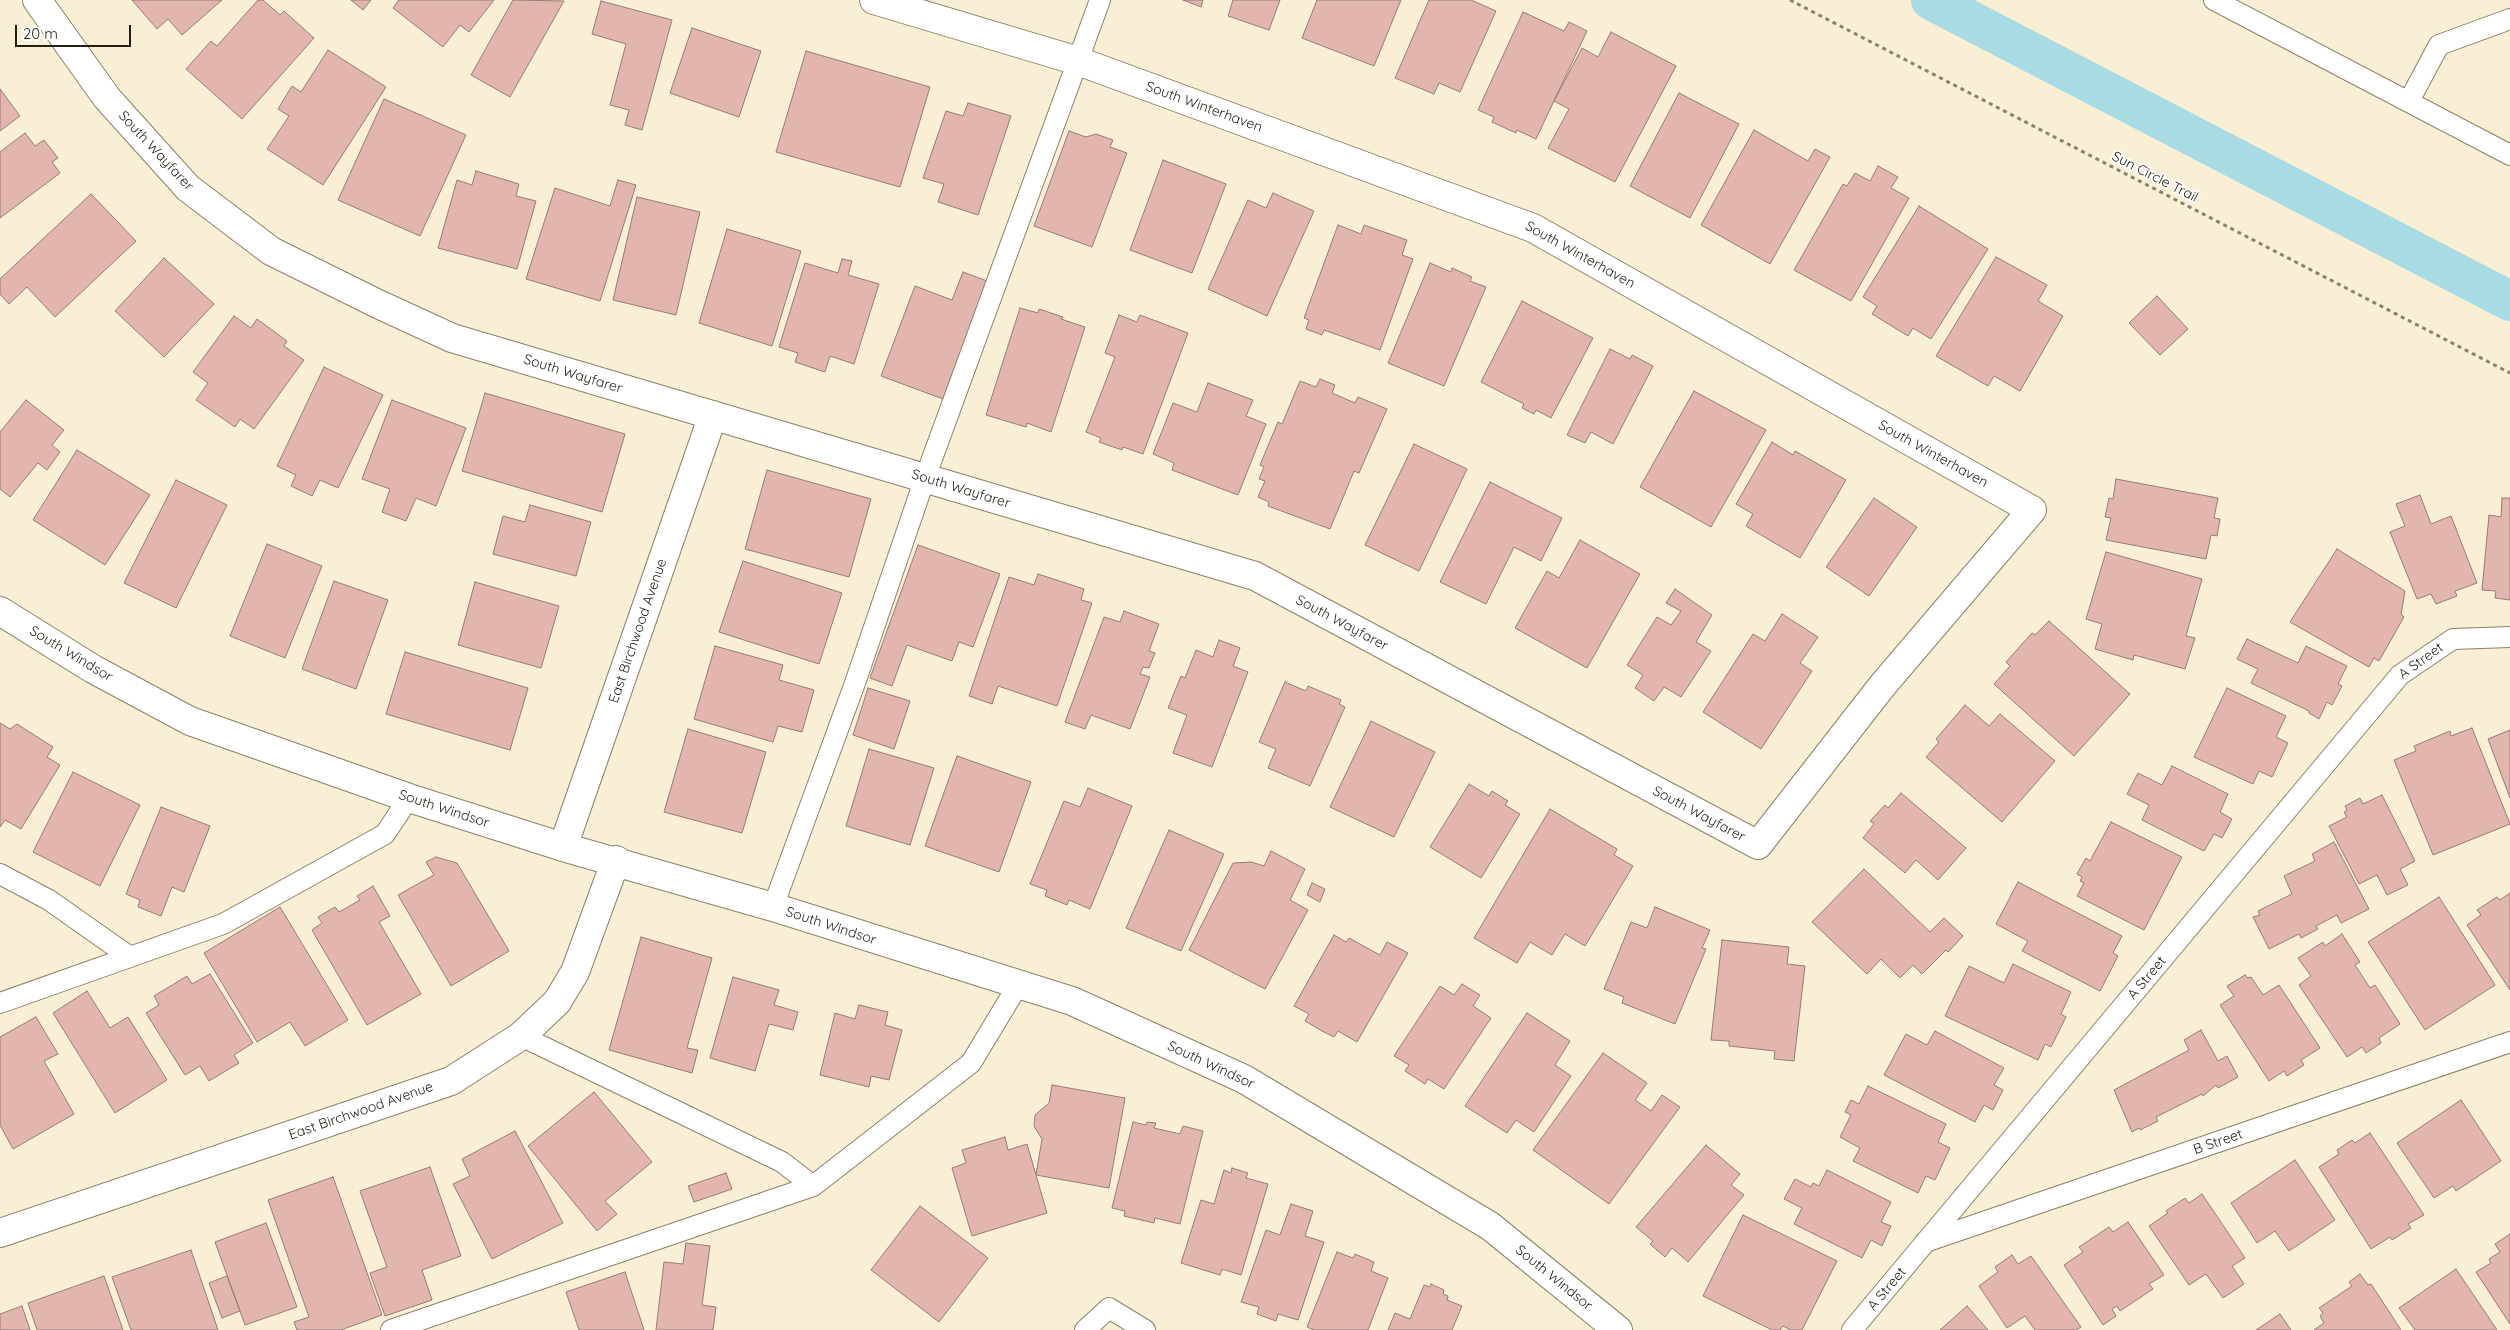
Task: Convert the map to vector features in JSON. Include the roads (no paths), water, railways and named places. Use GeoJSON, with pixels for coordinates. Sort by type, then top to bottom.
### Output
{"type":"FeatureCollection","features":[{"type":"Feature","properties":{"kind":"street","name":"South Wayfarer"},"geometry":{"type":"LineString","coordinates":[[36,0],[107,98],[188,188],[270,251],[378,304],[452,338],[1255,576],[1758,845],[1882,686]]}},
{"type":"Feature","properties":{"kind":"street","name":"South Winterhaven"},"geometry":{"type":"LineString","coordinates":[[874,0],[1078,61],[1533,228],[2032,510],[1882,686]]}},
{"type":"Feature","properties":{"kind":"street","name":"East Birchwood Avenue"},"geometry":{"type":"LineString","coordinates":[[563,847],[712,415]]}},
{"type":"Feature","properties":{"kind":"street","name":"South Windsor"},"geometry":{"type":"LineString","coordinates":[[0,611],[93,669],[190,721],[409,798],[563,847],[616,860],[1072,1001],[1244,1079],[1490,1226],[1618,1330]]}},
{"type":"Feature","properties":{"kind":"street","name":"East Birchwood Avenue"},"geometry":{"type":"LineString","coordinates":[[0,1233],[451,1081],[521,1036],[557,1002],[575,972],[616,860]]}},
{"type":"Feature","properties":{"kind":"lane"},"geometry":{"type":"LineString","coordinates":[[773,908],[855,683],[925,478],[1100,0]]}},
{"type":"Feature","properties":{"kind":"lane"},"geometry":{"type":"LineString","coordinates":[[2214,0],[2510,155]]}},
{"type":"Feature","properties":{"kind":"lane"},"geometry":{"type":"LineString","coordinates":[[2409,102],[2439,45],[2510,19]]}},
{"type":"Feature","properties":{"kind":"lane","name":"A Street"},"geometry":{"type":"LineString","coordinates":[[1852,1330],[2400,675],[2453,639],[2510,636]]}},
{"type":"Feature","properties":{"kind":"lane"},"geometry":{"type":"LineString","coordinates":[[0,1003],[223,924],[385,834],[409,798]]}},
{"type":"Feature","properties":{"kind":"lane"},"geometry":{"type":"LineString","coordinates":[[0,874],[49,900],[130,957]]}},
{"type":"Feature","properties":{"kind":"lane"},"geometry":{"type":"LineString","coordinates":[[391,1330],[813,1186],[971,1063],[1018,985]]}},
{"type":"Feature","properties":{"kind":"lane"},"geometry":{"type":"LineString","coordinates":[[521,1036],[782,1162],[813,1186]]}},
{"type":"Feature","properties":{"kind":"lane","name":"B Street"},"geometry":{"type":"LineString","coordinates":[[1925,1242],[2510,1042]]}},
{"type":"Feature","properties":{"kind":"lane"},"geometry":{"type":"LineString","coordinates":[[1084,1330],[1109,1308],[1144,1330]]}},
{"type":"Feature","properties":{"kind":"waterway"},"geometry":{"type":"LineString","coordinates":[[1931,0],[2510,301]]}}]}
